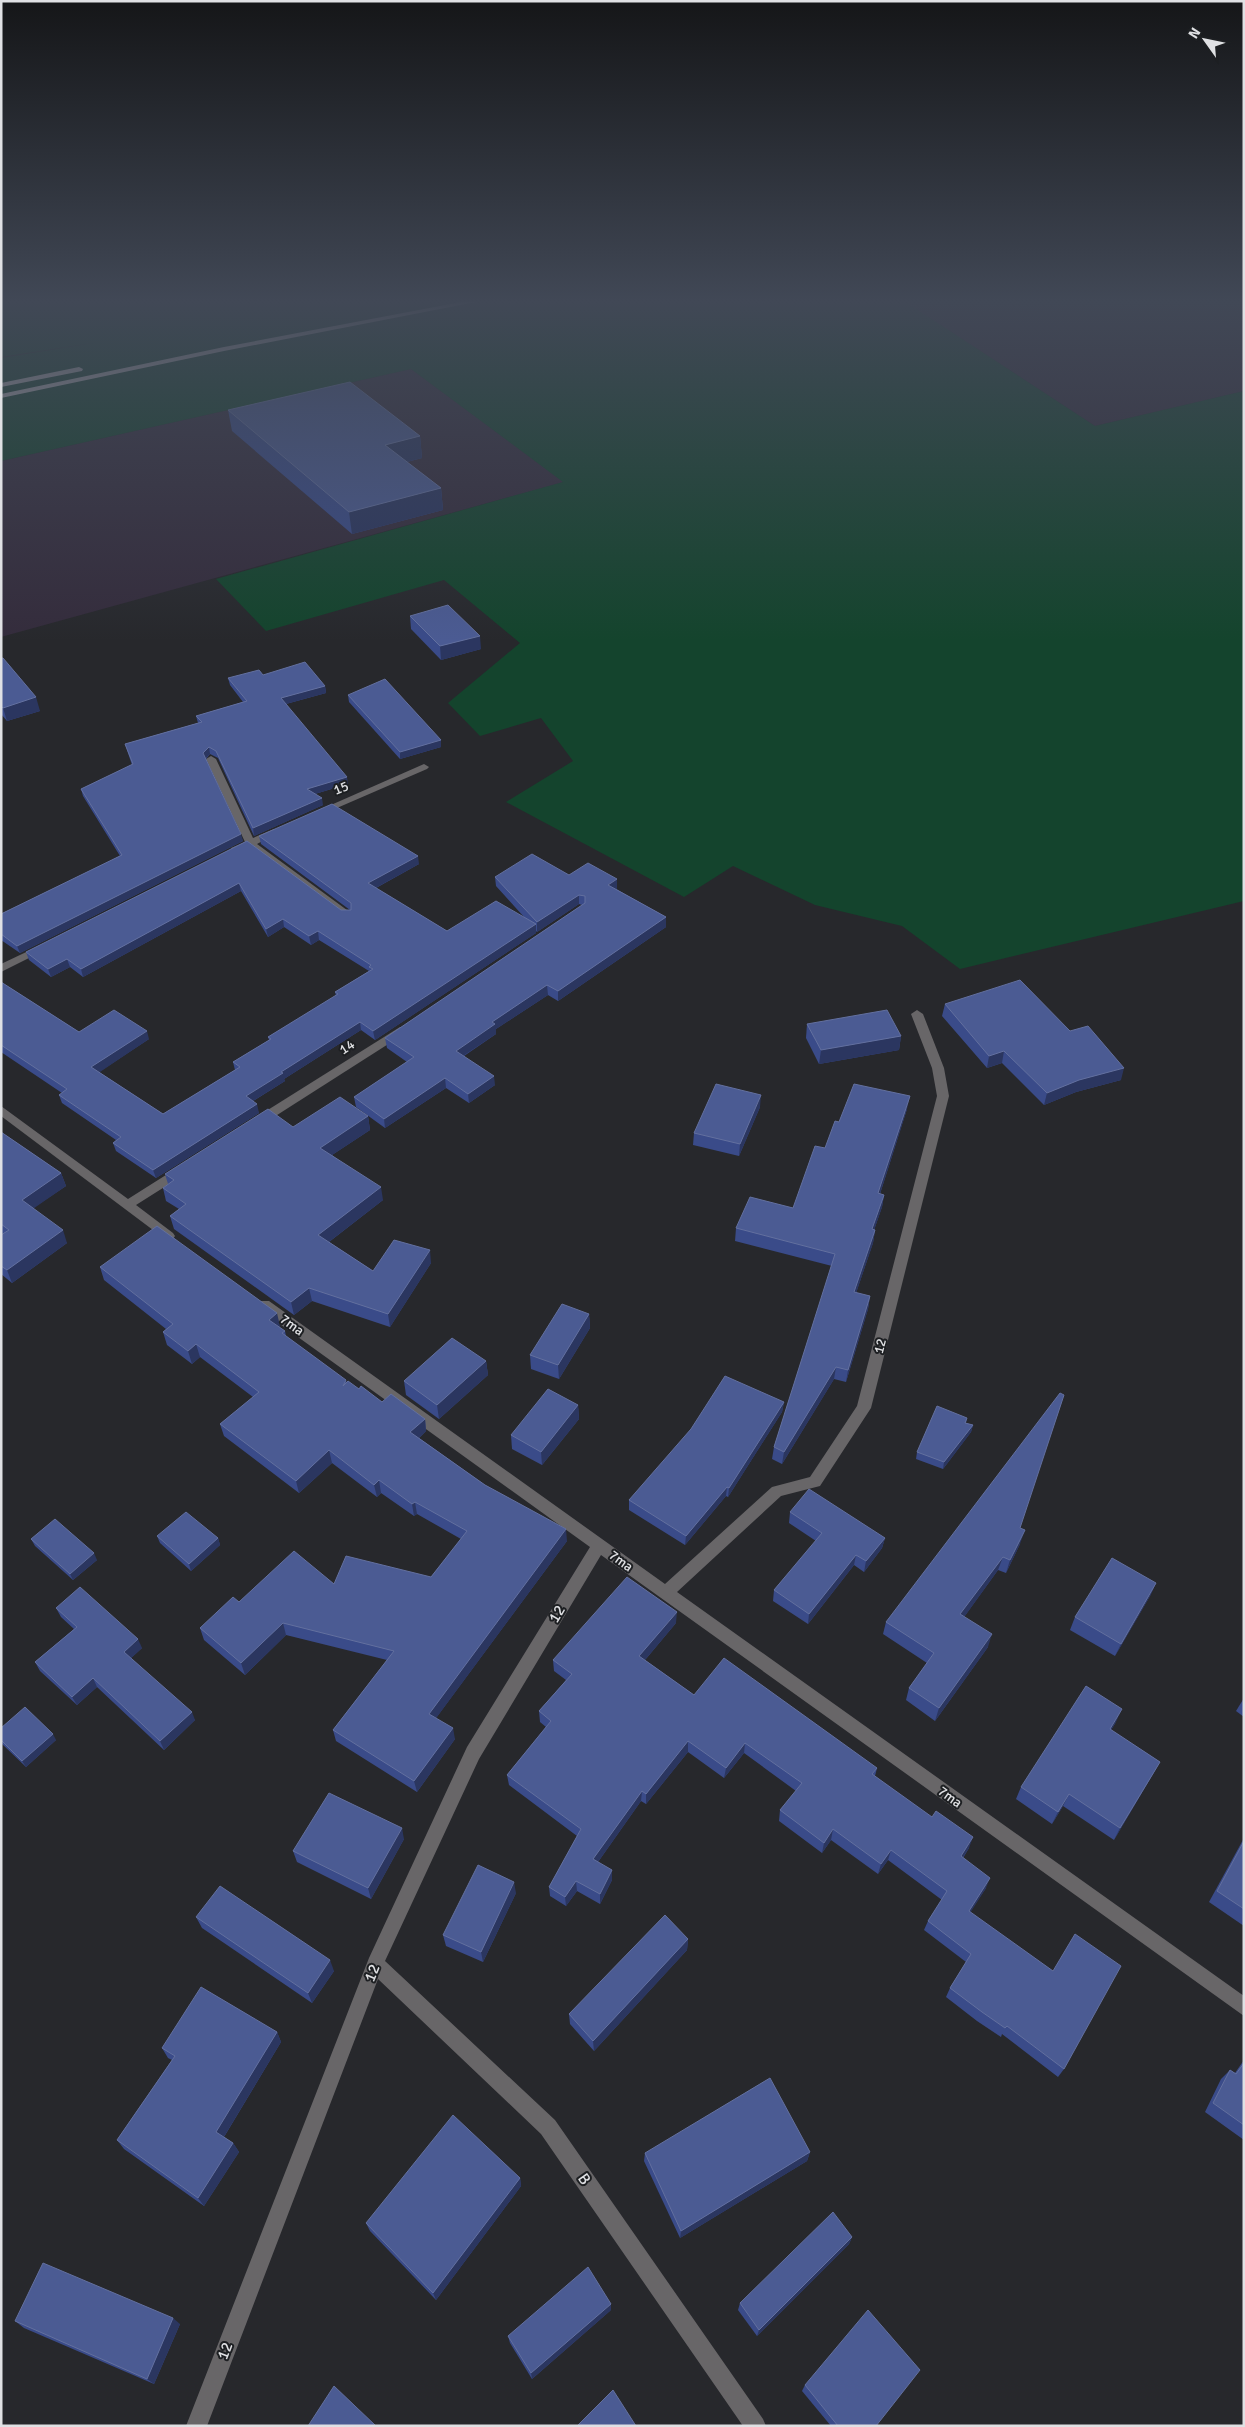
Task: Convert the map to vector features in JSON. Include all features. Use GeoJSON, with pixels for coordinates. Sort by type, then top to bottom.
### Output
{"type":"FeatureCollection","features":[{"type":"Feature","properties":{"kind":"street"},"geometry":{"type":"LineString","coordinates":[[211,759],[250,842],[348,915]]}},
{"type":"Feature","properties":{"kind":"street","name":"15"},"geometry":{"type":"LineString","coordinates":[[314,815],[424,767]]}},
{"type":"Feature","properties":{"kind":"street"},"geometry":{"type":"LineString","coordinates":[[223,856],[286,827]]}},
{"type":"Feature","properties":{"kind":"street"},"geometry":{"type":"LineString","coordinates":[[1,969],[54,942]]}},
{"type":"Feature","properties":{"kind":"street","name":"12"},"geometry":{"type":"LineString","coordinates":[[666,1593],[777,1491],[815,1482],[864,1408],[943,1096],[938,1068],[917,1014]]}},
{"type":"Feature","properties":{"kind":"street","name":"14"},"geometry":{"type":"LineString","coordinates":[[251,1126],[407,1026]]}},
{"type":"Feature","properties":{"kind":"street"},"geometry":{"type":"LineString","coordinates":[[1,1110],[180,1245]]}},
{"type":"Feature","properties":{"kind":"street"},"geometry":{"type":"LineString","coordinates":[[127,1205],[193,1163]]}},
{"type":"Feature","properties":{"kind":"street","name":"7ma"},"geometry":{"type":"LineString","coordinates":[[253,1297],[1244,2007]]}},
{"type":"Feature","properties":{"kind":"street","name":"12"},"geometry":{"type":"LineString","coordinates":[[196,2426],[375,1964],[473,1753],[599,1545]]}},
{"type":"Feature","properties":{"kind":"street","name":"B"},"geometry":{"type":"LineString","coordinates":[[375,1964],[548,2127],[756,2426]]}},
{"type":"Feature","properties":{"kind":"shaded area"},"geometry":{"type":"Polygon","coordinates":[[[209,414],[472,414],[564,482],[1,637],[1,461],[209,414]]]}},
{"type":"Feature","properties":{"kind":"shaded area"},"geometry":{"type":"Polygon","coordinates":[[[1077,414],[1145,414],[1095,426],[1077,414]]]}},
{"type":"Feature","properties":{"kind":"green space"},"geometry":{"type":"Polygon","coordinates":[[[1,414],[209,414],[1,461],[1,414]]]}},
{"type":"Feature","properties":{"kind":"green space"},"geometry":{"type":"Polygon","coordinates":[[[472,414],[1077,414],[1095,426],[1145,414],[1244,414],[1244,901],[960,969],[902,926],[815,905],[733,866],[684,897],[506,802],[573,761],[541,718],[480,736],[448,703],[520,643],[444,580],[266,631],[216,579],[563,482],[472,414]]]}},
{"type":"Feature","properties":{"kind":"building"},"geometry":{"type":"Polygon","coordinates":[[[233,414],[392,414],[420,436],[385,445],[441,488],[349,512],[233,414]]]}},
{"type":"Feature","properties":{"kind":"building"},"geometry":{"type":"Polygon","coordinates":[[[448,605],[480,636],[440,646],[410,616],[448,605]]]}},
{"type":"Feature","properties":{"kind":"building"},"geometry":{"type":"Polygon","coordinates":[[[1,658],[36,697],[3,708],[1,706],[1,658]]]}},
{"type":"Feature","properties":{"kind":"building"},"geometry":{"type":"Polygon","coordinates":[[[305,662],[325,686],[281,698],[347,777],[307,789],[322,798],[253,828],[216,751],[209,747],[203,753],[241,834],[17,946],[1,934],[1,914],[122,855],[81,789],[133,764],[125,744],[202,722],[196,716],[247,701],[228,678],[259,670],[263,675],[305,662]]]}},
{"type":"Feature","properties":{"kind":"building"},"geometry":{"type":"Polygon","coordinates":[[[385,679],[441,740],[400,752],[348,695],[385,679]]]}},
{"type":"Feature","properties":{"kind":"building"},"geometry":{"type":"Polygon","coordinates":[[[332,804],[418,856],[368,883],[447,931],[496,901],[536,924],[373,1031],[360,1022],[281,1072],[283,1073],[246,1096],[257,1104],[153,1170],[113,1143],[121,1137],[59,1095],[67,1089],[1,1045],[1,982],[79,1032],[114,1010],[147,1031],[91,1067],[163,1114],[240,1067],[233,1062],[271,1039],[268,1037],[338,994],[335,992],[373,969],[369,967],[371,965],[318,931],[309,936],[283,919],[266,929],[239,883],[81,969],[67,959],[48,969],[26,952],[247,841],[341,910],[351,910],[351,903],[259,836],[332,804]]]}},
{"type":"Feature","properties":{"kind":"building"},"geometry":{"type":"Polygon","coordinates":[[[532,854],[569,875],[588,863],[617,879],[608,885],[666,917],[558,991],[547,985],[492,1022],[495,1024],[456,1051],[494,1076],[468,1094],[445,1078],[384,1119],[354,1097],[414,1057],[385,1038],[585,903],[585,896],[579,895],[537,922],[495,877],[532,854]]]}},
{"type":"Feature","properties":{"kind":"building"},"geometry":{"type":"Polygon","coordinates":[[[1020,980],[1070,1031],[1088,1026],[1124,1068],[1079,1080],[1047,1093],[1004,1051],[989,1056],[945,1004],[1020,980]]]}},
{"type":"Feature","properties":{"kind":"building"},"geometry":{"type":"Polygon","coordinates":[[[887,1010],[901,1036],[821,1050],[807,1024],[887,1010]]]}},
{"type":"Feature","properties":{"kind":"building"},"geometry":{"type":"Polygon","coordinates":[[[716,1084],[761,1095],[740,1144],[694,1133],[716,1084]]]}},
{"type":"Feature","properties":{"kind":"building"},"geometry":{"type":"Polygon","coordinates":[[[854,1084],[910,1096],[878,1193],[884,1195],[872,1229],[875,1230],[854,1292],[870,1296],[848,1370],[836,1367],[784,1452],[774,1447],[835,1254],[736,1228],[750,1197],[793,1208],[815,1146],[825,1148],[835,1121],[839,1122],[854,1084]]]}},
{"type":"Feature","properties":{"kind":"building"},"geometry":{"type":"Polygon","coordinates":[[[340,1097],[368,1116],[320,1148],[381,1187],[318,1235],[373,1271],[394,1240],[430,1250],[388,1314],[309,1288],[291,1302],[170,1216],[186,1204],[163,1188],[174,1180],[165,1174],[268,1109],[293,1127],[340,1097]]]}},
{"type":"Feature","properties":{"kind":"building"},"geometry":{"type":"Polygon","coordinates":[[[1,1132],[61,1173],[22,1200],[63,1230],[7,1270],[1,1266],[1,1235],[9,1230],[1,1224],[1,1132]]]}},
{"type":"Feature","properties":{"kind":"building"},"geometry":{"type":"Polygon","coordinates":[[[157,1226],[277,1313],[269,1320],[285,1331],[282,1333],[346,1380],[343,1386],[348,1381],[359,1389],[361,1386],[382,1402],[391,1394],[425,1419],[410,1432],[485,1485],[566,1529],[429,1714],[453,1728],[414,1781],[333,1730],[394,1651],[283,1623],[241,1663],[200,1628],[233,1597],[239,1602],[294,1551],[334,1584],[346,1556],[431,1577],[467,1531],[415,1502],[412,1504],[379,1480],[374,1485],[329,1450],[296,1481],[220,1424],[259,1392],[196,1344],[188,1351],[163,1332],[173,1324],[100,1267],[157,1226]]]}},
{"type":"Feature","properties":{"kind":"building"},"geometry":{"type":"Polygon","coordinates":[[[562,1304],[589,1314],[558,1365],[530,1355],[562,1304]]]}},
{"type":"Feature","properties":{"kind":"building"},"geometry":{"type":"Polygon","coordinates":[[[452,1338],[486,1361],[437,1405],[404,1381],[452,1338]]]}},
{"type":"Feature","properties":{"kind":"building"},"geometry":{"type":"Polygon","coordinates":[[[725,1376],[784,1402],[729,1488],[727,1487],[686,1536],[629,1500],[691,1429],[725,1376]]]}},
{"type":"Feature","properties":{"kind":"building"},"geometry":{"type":"Polygon","coordinates":[[[548,1389],[578,1405],[541,1452],[511,1435],[548,1389]]]}},
{"type":"Feature","properties":{"kind":"building"},"geometry":{"type":"Polygon","coordinates":[[[1060,1393],[1064,1395],[1020,1528],[1025,1530],[1010,1560],[1003,1557],[960,1614],[992,1634],[939,1708],[909,1688],[934,1653],[886,1622],[1060,1393]]]}},
{"type":"Feature","properties":{"kind":"building"},"geometry":{"type":"Polygon","coordinates":[[[937,1406],[967,1418],[965,1423],[973,1425],[944,1462],[917,1452],[937,1406]]]}},
{"type":"Feature","properties":{"kind":"building"},"geometry":{"type":"Polygon","coordinates":[[[809,1489],[885,1538],[866,1561],[856,1555],[809,1614],[774,1590],[822,1533],[790,1512],[809,1489]]]}},
{"type":"Feature","properties":{"kind":"building"},"geometry":{"type":"Polygon","coordinates":[[[186,1512],[218,1538],[189,1564],[157,1536],[186,1512]]]}},
{"type":"Feature","properties":{"kind":"building"},"geometry":{"type":"Polygon","coordinates":[[[55,1519],[94,1553],[70,1574],[31,1539],[55,1519]]]}},
{"type":"Feature","properties":{"kind":"building"},"geometry":{"type":"Polygon","coordinates":[[[1112,1558],[1156,1583],[1121,1644],[1075,1617],[1112,1558]]]}},
{"type":"Feature","properties":{"kind":"building"},"geometry":{"type":"Polygon","coordinates":[[[627,1577],[677,1612],[639,1656],[694,1695],[724,1658],[877,1768],[872,1774],[932,1817],[936,1811],[973,1837],[961,1856],[990,1878],[969,1911],[1053,1971],[1075,1934],[1121,1966],[1064,2069],[1007,2026],[1005,2028],[950,1988],[971,1954],[928,1921],[947,1891],[891,1850],[881,1864],[833,1829],[824,1843],[780,1810],[802,1783],[745,1743],[726,1768],[688,1741],[646,1794],[642,1791],[593,1859],[612,1870],[600,1894],[576,1881],[565,1897],[549,1887],[581,1829],[507,1775],[551,1721],[539,1711],[572,1674],[553,1660],[627,1577]]]}},
{"type":"Feature","properties":{"kind":"building"},"geometry":{"type":"Polygon","coordinates":[[[80,1587],[138,1639],[124,1652],[192,1712],[160,1741],[93,1678],[72,1697],[35,1662],[77,1627],[56,1608],[80,1587]]]}},
{"type":"Feature","properties":{"kind":"building"},"geometry":{"type":"Polygon","coordinates":[[[1086,1686],[1122,1709],[1110,1729],[1160,1762],[1120,1828],[1069,1794],[1058,1812],[1021,1787],[1086,1686]]]}},
{"type":"Feature","properties":{"kind":"building"},"geometry":{"type":"Polygon","coordinates":[[[25,1707],[53,1734],[22,1761],[1,1740],[1,1728],[25,1707]]]}},
{"type":"Feature","properties":{"kind":"building"},"geometry":{"type":"Polygon","coordinates":[[[329,1793],[402,1828],[368,1888],[293,1851],[329,1793]]]}},
{"type":"Feature","properties":{"kind":"building"},"geometry":{"type":"Polygon","coordinates":[[[1244,1841],[1244,1909],[1217,1891],[1244,1841]]]}},
{"type":"Feature","properties":{"kind":"building"},"geometry":{"type":"Polygon","coordinates":[[[478,1865],[514,1882],[481,1952],[443,1935],[478,1865]]]}},
{"type":"Feature","properties":{"kind":"building"},"geometry":{"type":"Polygon","coordinates":[[[220,1886],[330,1960],[308,1993],[196,1917],[220,1886]]]}},
{"type":"Feature","properties":{"kind":"building"},"geometry":{"type":"Polygon","coordinates":[[[665,1915],[688,1939],[593,2041],[569,2014],[665,1915]]]}},
{"type":"Feature","properties":{"kind":"building"},"geometry":{"type":"Polygon","coordinates":[[[201,1987],[277,2032],[216,2132],[233,2143],[198,2198],[117,2140],[175,2056],[162,2048],[201,1987]]]}},
{"type":"Feature","properties":{"kind":"building"},"geometry":{"type":"Polygon","coordinates":[[[1244,2063],[1244,2125],[1213,2103],[1230,2070],[1236,2074],[1244,2063]]]}},
{"type":"Feature","properties":{"kind":"building"},"geometry":{"type":"Polygon","coordinates":[[[770,2078],[810,2152],[681,2231],[645,2153],[770,2078]]]}},
{"type":"Feature","properties":{"kind":"building"},"geometry":{"type":"Polygon","coordinates":[[[453,2115],[520,2178],[433,2293],[366,2223],[453,2115]]]}},
{"type":"Feature","properties":{"kind":"building"},"geometry":{"type":"Polygon","coordinates":[[[833,2212],[852,2237],[759,2330],[740,2303],[833,2212]]]}},
{"type":"Feature","properties":{"kind":"building"},"geometry":{"type":"Polygon","coordinates":[[[43,2263],[173,2318],[147,2379],[15,2321],[43,2263]]]}},
{"type":"Feature","properties":{"kind":"building"},"geometry":{"type":"Polygon","coordinates":[[[588,2267],[611,2304],[531,2373],[508,2336],[588,2267]]]}},
{"type":"Feature","properties":{"kind":"building"},"geometry":{"type":"Polygon","coordinates":[[[868,2310],[920,2370],[876,2426],[838,2426],[805,2385],[868,2310]]]}},
{"type":"Feature","properties":{"kind":"building"},"geometry":{"type":"Polygon","coordinates":[[[334,2386],[376,2426],[308,2426],[334,2386]]]}},
{"type":"Feature","properties":{"kind":"building"},"geometry":{"type":"Polygon","coordinates":[[[613,2390],[636,2426],[577,2426],[613,2390]]]}}]}
